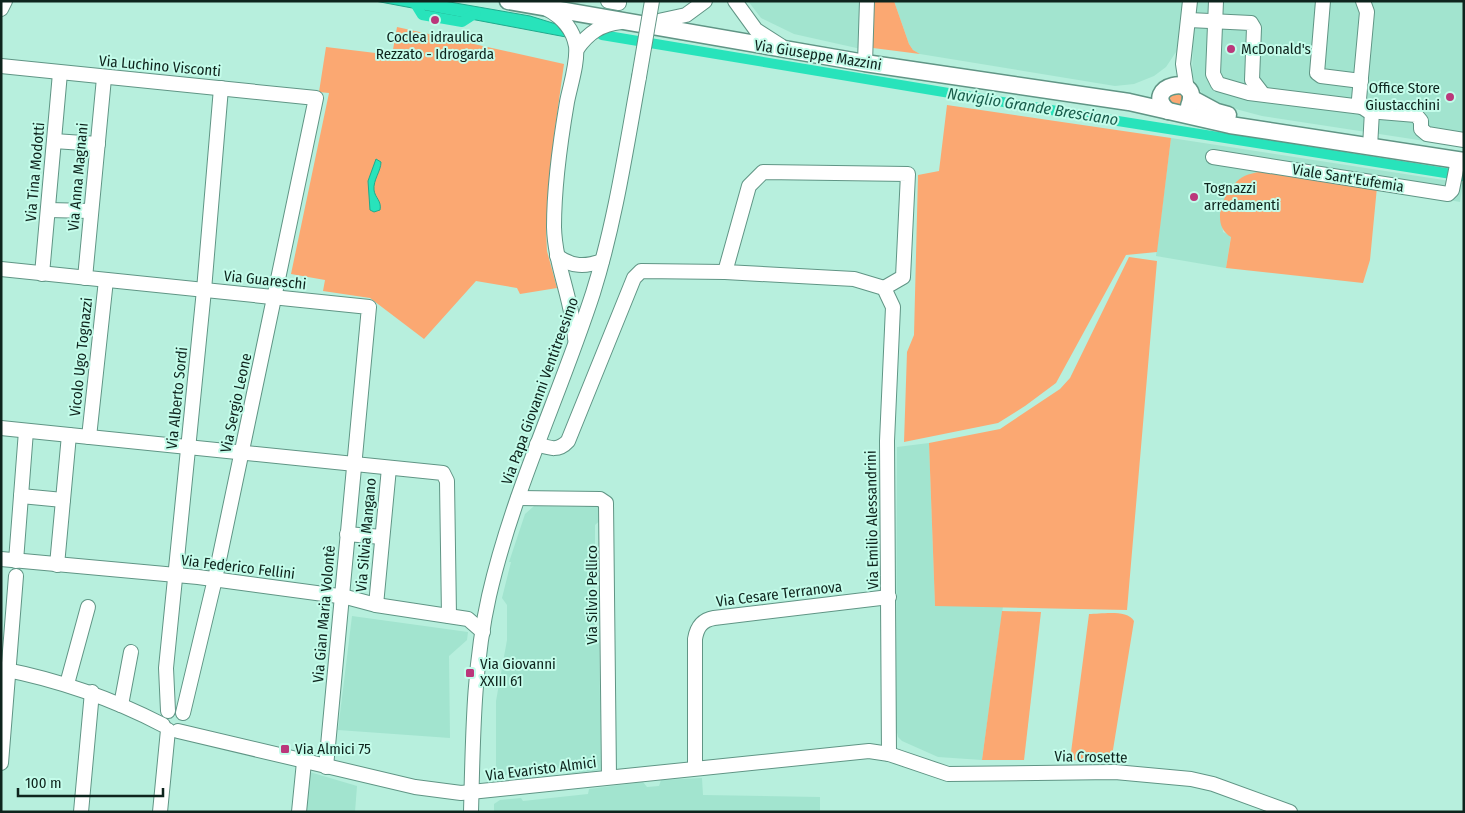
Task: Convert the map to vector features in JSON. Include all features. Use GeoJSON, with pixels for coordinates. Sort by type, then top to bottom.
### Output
{"type":"FeatureCollection","features":[{"type":"Feature","properties":{"kind":"main road","name":"Via Giuseppe Mazzini"},"geometry":{"type":"LineString","coordinates":[[508,1],[865,63],[1128,102],[1173,112]]}},
{"type":"Feature","properties":{"kind":"main road","name":"Viale Sant'Eufemia"},"geometry":{"type":"LineString","coordinates":[[1165,90],[1176,84],[1218,112],[1300,135]]}},
{"type":"Feature","properties":{"kind":"main road","name":"Via Giuseppe Mazzini"},"geometry":{"type":"LineString","coordinates":[[1128,102],[1165,90]]}},
{"type":"Feature","properties":{"kind":"main road"},"geometry":{"type":"LineString","coordinates":[[1165,90],[1161,101],[1173,112],[1189,106],[1189,94]]}},
{"type":"Feature","properties":{"kind":"main road","name":"Viale Sant'Eufemia"},"geometry":{"type":"LineString","coordinates":[[1173,112],[1230,125],[1300,135],[1459,164]]}},
{"type":"Feature","properties":{"kind":"street"},"geometry":{"type":"LineString","coordinates":[[1,9],[5,1]]}},
{"type":"Feature","properties":{"kind":"street","name":"Via Papa Giovanni Ventitreesimo"},"geometry":{"type":"LineString","coordinates":[[472,812],[474,700],[487,609],[502,547],[518,498],[576,345],[602,261],[640,77],[652,1]]}},
{"type":"Feature","properties":{"kind":"street"},"geometry":{"type":"LineString","coordinates":[[576,345],[570,303],[557,256],[554,227],[558,173],[567,104],[577,49],[583,40],[602,26],[664,21],[686,15],[705,1]]}},
{"type":"Feature","properties":{"kind":"street"},"geometry":{"type":"LineString","coordinates":[[735,1],[756,30],[791,50]]}},
{"type":"Feature","properties":{"kind":"street"},"geometry":{"type":"LineString","coordinates":[[865,63],[867,1]]}},
{"type":"Feature","properties":{"kind":"street"},"geometry":{"type":"LineString","coordinates":[[1189,94],[1183,73],[1190,1]]}},
{"type":"Feature","properties":{"kind":"street"},"geometry":{"type":"LineString","coordinates":[[1216,1],[1214,78],[1218,84],[1249,93],[1262,93],[1416,115],[1421,121],[1421,129],[1427,134],[1464,140]]}},
{"type":"Feature","properties":{"kind":"street"},"geometry":{"type":"LineString","coordinates":[[1323,1],[1317,73],[1320,76],[1361,81]]}},
{"type":"Feature","properties":{"kind":"street"},"geometry":{"type":"LineString","coordinates":[[1363,1],[1366,6],[1367,22],[1359,99],[1367,109],[1370,147]]}},
{"type":"Feature","properties":{"kind":"street"},"geometry":{"type":"LineString","coordinates":[[544,8],[563,20],[570,29],[577,49]]}},
{"type":"Feature","properties":{"kind":"street"},"geometry":{"type":"LineString","coordinates":[[1188,20],[1249,22],[1253,25],[1252,80],[1262,93]]}},
{"type":"Feature","properties":{"kind":"street"},"geometry":{"type":"LineString","coordinates":[[1165,90],[1177,71],[1184,53]]}},
{"type":"Feature","properties":{"kind":"street","name":"Via Luchino Visconti"},"geometry":{"type":"LineString","coordinates":[[1,66],[60,74],[316,98]]}},
{"type":"Feature","properties":{"kind":"street","name":"Via Tina Modotti"},"geometry":{"type":"LineString","coordinates":[[42,274],[60,74]]}},
{"type":"Feature","properties":{"kind":"street","name":"Via Anna Magnani"},"geometry":{"type":"LineString","coordinates":[[85,278],[104,78]]}},
{"type":"Feature","properties":{"kind":"street"},"geometry":{"type":"LineString","coordinates":[[1236,88],[1247,86],[1252,80]]}},
{"type":"Feature","properties":{"kind":"street","name":"Via Alberto Sordi"},"geometry":{"type":"LineString","coordinates":[[170,721],[166,668],[204,290],[221,88]]}},
{"type":"Feature","properties":{"kind":"street","name":"Via Sergio Leone"},"geometry":{"type":"LineString","coordinates":[[170,721],[215,579],[316,98]]}},
{"type":"Feature","properties":{"kind":"street"},"geometry":{"type":"LineString","coordinates":[[54,141],[98,144]]}},
{"type":"Feature","properties":{"kind":"street","name":"Viale Sant'Eufemia"},"geometry":{"type":"LineString","coordinates":[[1214,156],[1445,194],[1450,192],[1453,186],[1459,164]]}},
{"type":"Feature","properties":{"kind":"street"},"geometry":{"type":"LineString","coordinates":[[537,444],[554,449],[562,447],[568,441],[637,274],[646,270],[854,279],[884,288],[903,277],[908,174],[763,172],[749,186],[725,272]]}},
{"type":"Feature","properties":{"kind":"street"},"geometry":{"type":"LineString","coordinates":[[48,210],[91,211]]}},
{"type":"Feature","properties":{"kind":"street"},"geometry":{"type":"LineString","coordinates":[[557,256],[575,265],[588,265],[602,261]]}},
{"type":"Feature","properties":{"kind":"street","name":"Via Guareschi"},"geometry":{"type":"LineString","coordinates":[[1,269],[369,307],[354,464]]}},
{"type":"Feature","properties":{"kind":"street","name":"Vicolo Ugo Tognazzi"},"geometry":{"type":"LineString","coordinates":[[89,437],[106,280]]}},
{"type":"Feature","properties":{"kind":"street","name":"Via Emilio Alessandrini"},"geometry":{"type":"LineString","coordinates":[[884,288],[893,307],[887,441],[889,754]]}},
{"type":"Feature","properties":{"kind":"street"},"geometry":{"type":"LineString","coordinates":[[1,428],[443,473],[446,477],[449,616]]}},
{"type":"Feature","properties":{"kind":"street"},"geometry":{"type":"LineString","coordinates":[[16,562],[26,431]]}},
{"type":"Feature","properties":{"kind":"street"},"geometry":{"type":"LineString","coordinates":[[56,566],[69,435]]}},
{"type":"Feature","properties":{"kind":"street","name":"Via Gian Maria Volontè"},"geometry":{"type":"LineString","coordinates":[[326,767],[354,464]]}},
{"type":"Feature","properties":{"kind":"street","name":"Via Silvia Mangano"},"geometry":{"type":"LineString","coordinates":[[376,605],[389,468]]}},
{"type":"Feature","properties":{"kind":"street"},"geometry":{"type":"LineString","coordinates":[[21,496],[63,500]]}},
{"type":"Feature","properties":{"kind":"street","name":"Via Silvio Pellico"},"geometry":{"type":"LineString","coordinates":[[518,498],[600,499],[606,503],[609,777]]}},
{"type":"Feature","properties":{"kind":"street"},"geometry":{"type":"LineString","coordinates":[[347,534],[382,537]]}},
{"type":"Feature","properties":{"kind":"street","name":"Via Federico Fellini"},"geometry":{"type":"LineString","coordinates":[[1,559],[56,566],[215,579],[341,597],[376,605],[468,619]]}},
{"type":"Feature","properties":{"kind":"street"},"geometry":{"type":"LineString","coordinates":[[1,764],[5,670],[16,576]]}},
{"type":"Feature","properties":{"kind":"street","name":"Via Cesare Terranova"},"geometry":{"type":"LineString","coordinates":[[695,768],[694,639],[698,627],[703,622],[714,618],[889,597]]}},
{"type":"Feature","properties":{"kind":"street"},"geometry":{"type":"LineString","coordinates":[[67,684],[88,607]]}},
{"type":"Feature","properties":{"kind":"street"},"geometry":{"type":"LineString","coordinates":[[483,632],[468,619],[487,609]]}},
{"type":"Feature","properties":{"kind":"street"},"geometry":{"type":"LineString","coordinates":[[121,705],[131,652]]}},
{"type":"Feature","properties":{"kind":"street","name":"Via Evaristo Almici"},"geometry":{"type":"LineString","coordinates":[[5,670],[67,684],[92,692],[121,705],[189,728],[201,737],[415,788],[472,793],[846,752],[889,754]]}},
{"type":"Feature","properties":{"kind":"street"},"geometry":{"type":"LineString","coordinates":[[81,812],[92,692]]}},
{"type":"Feature","properties":{"kind":"street"},"geometry":{"type":"LineString","coordinates":[[160,812],[170,721]]}},
{"type":"Feature","properties":{"kind":"street","name":"Via Crosette"},"geometry":{"type":"LineString","coordinates":[[889,754],[948,774],[1115,772],[1191,779],[1213,784],[1290,812]]}},
{"type":"Feature","properties":{"kind":"street"},"geometry":{"type":"LineString","coordinates":[[299,812],[304,762]]}},
{"type":"Feature","properties":{"kind":"shaded area"},"geometry":{"type":"Polygon","coordinates":[[[375,1],[444,1],[530,16],[556,24],[566,37],[375,1]]]}},
{"type":"Feature","properties":{"kind":"shaded area"},"geometry":{"type":"Polygon","coordinates":[[[748,1],[861,1],[861,49],[794,34],[761,18],[748,1]]]}},
{"type":"Feature","properties":{"kind":"shaded area"},"geometry":{"type":"Polygon","coordinates":[[[872,1],[894,1],[909,44],[913,50],[920,54],[873,48],[870,46],[872,1]]]}},
{"type":"Feature","properties":{"kind":"shaded area"},"geometry":{"type":"Polygon","coordinates":[[[894,1],[1184,1],[1178,49],[1166,67],[1154,76],[1134,84],[1115,86],[920,54],[913,50],[909,44],[894,1]]]}},
{"type":"Feature","properties":{"kind":"shaded area"},"geometry":{"type":"Polygon","coordinates":[[[1194,1],[1464,1],[1464,147],[1262,116],[1213,103],[1203,95],[1192,77],[1194,1]]]}},
{"type":"Feature","properties":{"kind":"shaded area"},"geometry":{"type":"Polygon","coordinates":[[[397,27],[564,64],[554,136],[546,231],[547,251],[557,288],[520,294],[517,288],[476,281],[424,339],[370,298],[323,291],[325,280],[291,274],[329,93],[319,92],[326,47],[392,55],[397,27]]]}},
{"type":"Feature","properties":{"kind":"shaded area"},"geometry":{"type":"Polygon","coordinates":[[[1181,92],[1184,102],[1180,107],[1167,102],[1168,94],[1181,92]]]}},
{"type":"Feature","properties":{"kind":"shaded area"},"geometry":{"type":"Polygon","coordinates":[[[947,105],[1171,138],[1157,252],[1126,255],[1056,383],[998,423],[904,442],[907,352],[914,335],[918,175],[939,171],[947,105]]]}},
{"type":"Feature","properties":{"kind":"shaded area"},"geometry":{"type":"Polygon","coordinates":[[[1171,138],[1463,183],[1460,202],[1377,187],[1241,178],[1228,192],[1221,209],[1223,232],[1231,236],[1226,268],[1156,256],[1171,138]]]}},
{"type":"Feature","properties":{"kind":"shaded area"},"geometry":{"type":"Polygon","coordinates":[[[376,159],[381,162],[374,190],[380,210],[374,212],[370,210],[368,181],[376,159]]]}},
{"type":"Feature","properties":{"kind":"shaded area"},"geometry":{"type":"Polygon","coordinates":[[[1275,170],[1377,187],[1370,260],[1363,283],[1226,268],[1231,237],[1224,231],[1220,216],[1221,207],[1229,190],[1245,176],[1262,171],[1275,170]]]}},
{"type":"Feature","properties":{"kind":"shaded area"},"geometry":{"type":"Polygon","coordinates":[[[1129,257],[1157,261],[1127,610],[935,606],[929,443],[1000,429],[1060,389],[1070,378],[1129,257]]]}},
{"type":"Feature","properties":{"kind":"shaded area"},"geometry":{"type":"Polygon","coordinates":[[[929,443],[935,606],[1003,606],[982,760],[938,757],[902,741],[898,737],[896,728],[897,447],[929,443]]]}},
{"type":"Feature","properties":{"kind":"shaded area"},"geometry":{"type":"Polygon","coordinates":[[[588,504],[599,506],[603,518],[595,525],[595,632],[599,632],[601,770],[567,774],[564,768],[496,776],[496,701],[507,640],[507,605],[502,598],[511,562],[509,562],[525,514],[534,506],[585,507],[588,504]]]}},
{"type":"Feature","properties":{"kind":"shaded area"},"geometry":{"type":"Polygon","coordinates":[[[1002,611],[1041,612],[1024,760],[982,760],[1002,611]]]}},
{"type":"Feature","properties":{"kind":"shaded area"},"geometry":{"type":"Polygon","coordinates":[[[1089,614],[1120,614],[1131,617],[1134,621],[1111,762],[1070,760],[1089,614]]]}},
{"type":"Feature","properties":{"kind":"shaded area"},"geometry":{"type":"Polygon","coordinates":[[[352,616],[468,632],[467,640],[449,656],[450,738],[338,730],[352,616]]]}},
{"type":"Feature","properties":{"kind":"shaded area"},"geometry":{"type":"Polygon","coordinates":[[[303,770],[357,786],[355,812],[300,812],[303,770]]]}},
{"type":"Feature","properties":{"kind":"shaded area"},"geometry":{"type":"Polygon","coordinates":[[[702,778],[703,795],[820,797],[820,812],[494,812],[494,804],[500,800],[521,798],[523,801],[588,794],[589,789],[643,782],[647,787],[659,786],[661,780],[702,778]]]}},
{"type":"Feature","properties":{"kind":"waterway"},"geometry":{"type":"LineString","coordinates":[[414,2],[422,15],[462,22],[476,13]]}},
{"type":"Feature","properties":{"kind":"waterway","name":"Naviglio Grande Bresciano"},"geometry":{"type":"LineString","coordinates":[[602,35],[1099,118],[1464,176]]}},
{"type":"Feature","properties":{"kind":"place","name":"Coclea idraulica Rezzato - Idrogarda"},"geometry":{"type":"Point","coordinates":[435,20]}},
{"type":"Feature","properties":{"kind":"place","name":"McDonald's"},"geometry":{"type":"Point","coordinates":[1231,49]}},
{"type":"Feature","properties":{"kind":"place","name":"Office Store Giustacchini"},"geometry":{"type":"Point","coordinates":[1450,97]}},
{"type":"Feature","properties":{"kind":"place","name":"Tognazzi arredamenti"},"geometry":{"type":"Point","coordinates":[1194,197]}},
{"type":"Feature","properties":{"kind":"place","name":"Via Giovanni XXIII 61"},"geometry":{"type":"Point","coordinates":[470,673]}},
{"type":"Feature","properties":{"kind":"place","name":"Via Almici 75"},"geometry":{"type":"Point","coordinates":[285,749]}}]}
